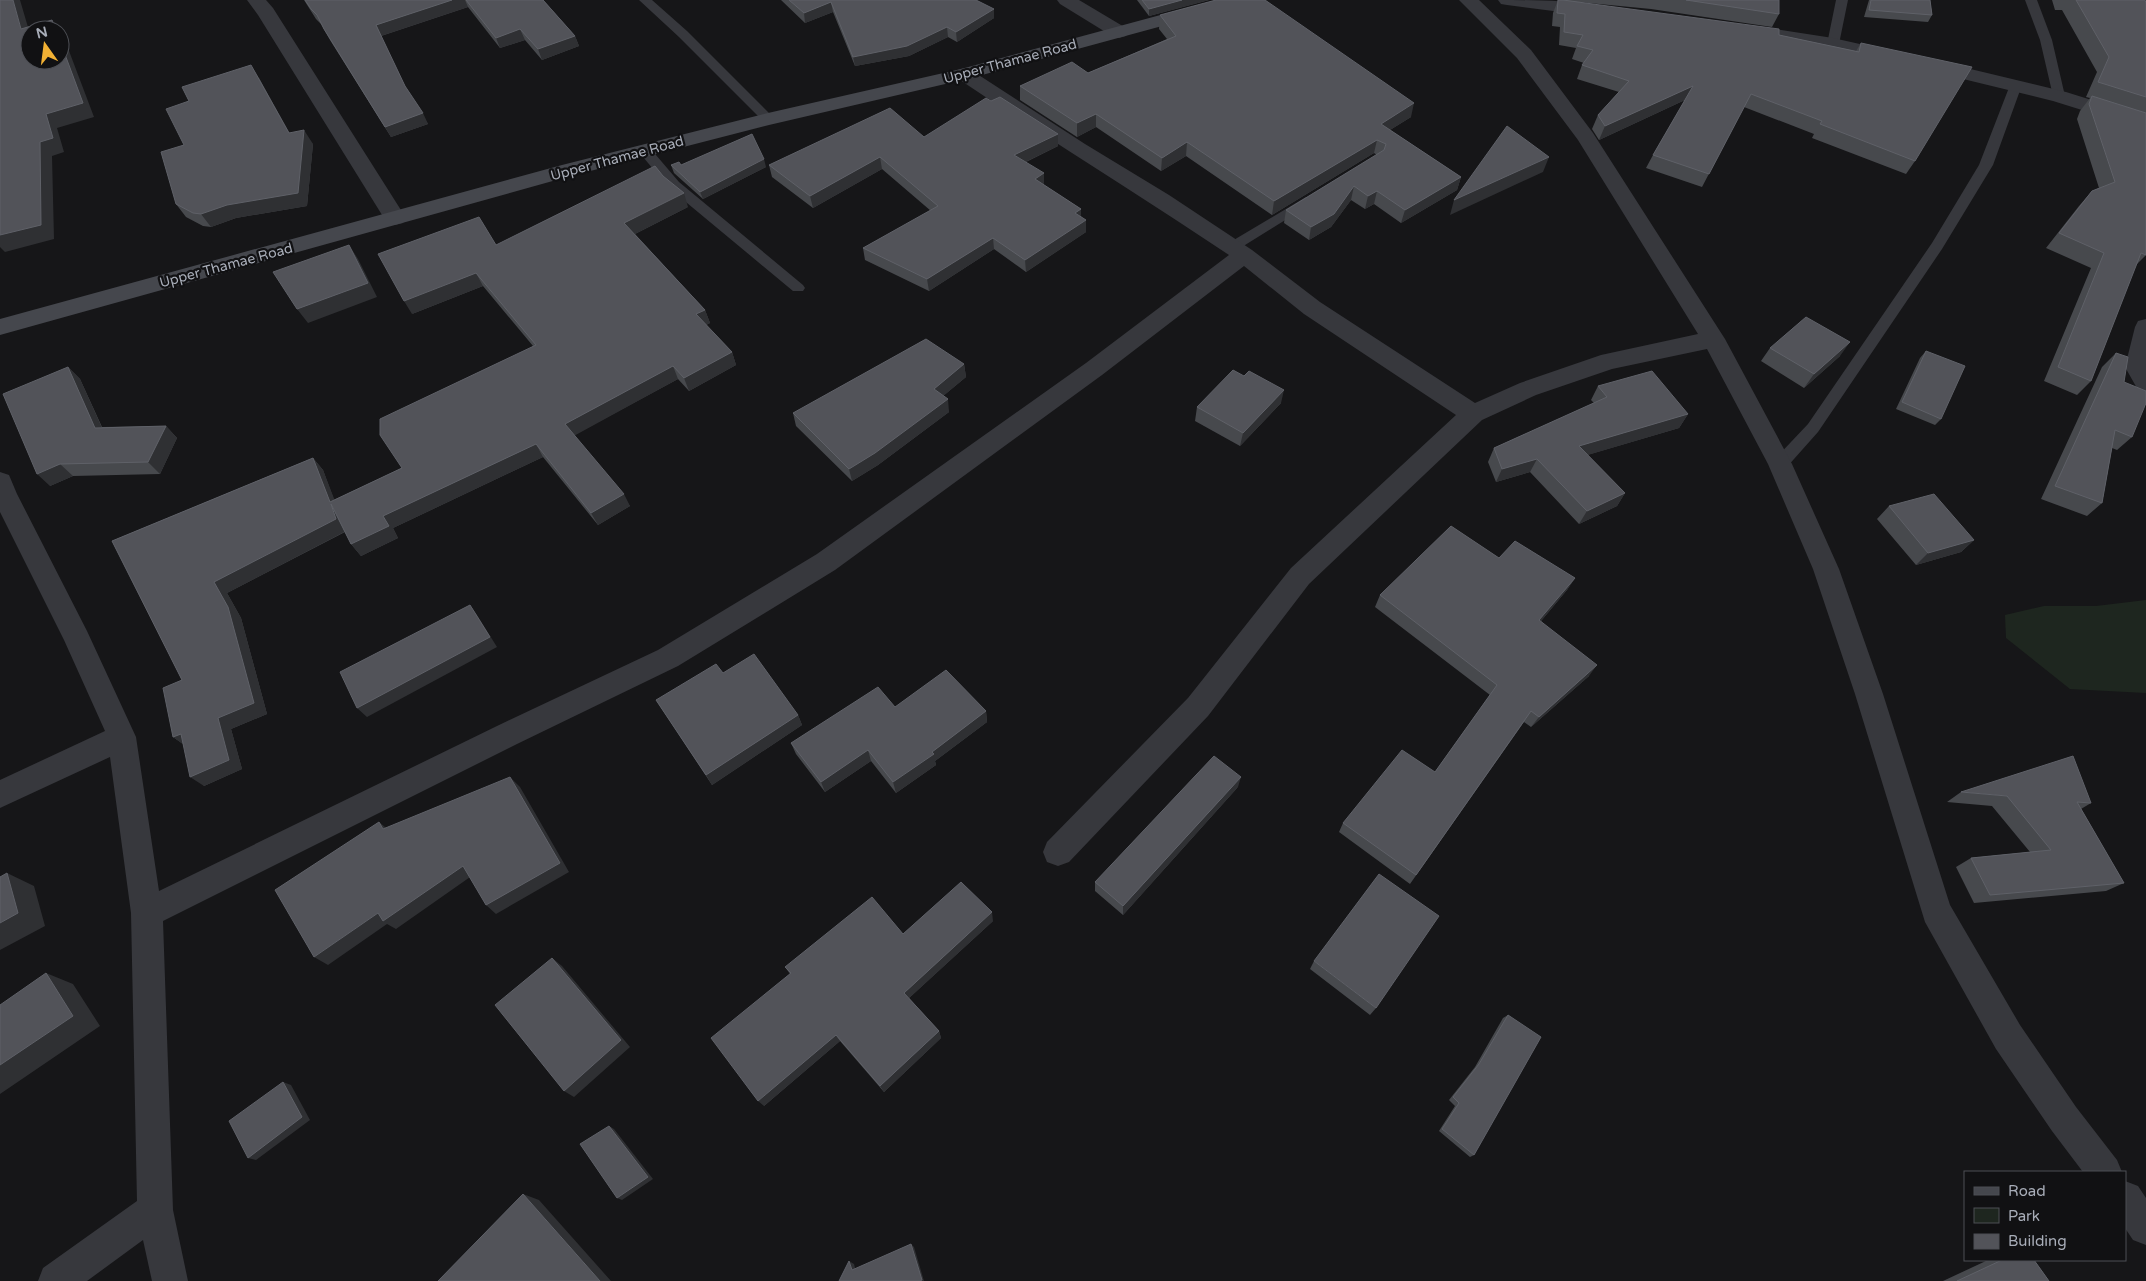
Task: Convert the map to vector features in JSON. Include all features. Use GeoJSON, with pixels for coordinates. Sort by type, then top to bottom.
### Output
{"type":"FeatureCollection","features":[{"type":"Feature","properties":{"kind":"street"},"geometry":{"type":"LineString","coordinates":[[256,0],[266,12],[395,218]]}},
{"type":"Feature","properties":{"kind":"street"},"geometry":{"type":"LineString","coordinates":[[1066,0],[1120,32]]}},
{"type":"Feature","properties":{"kind":"street","name":"Upper Thamae Road"},"geometry":{"type":"LineString","coordinates":[[0,327],[645,151],[768,119],[964,74],[1237,0]]}},
{"type":"Feature","properties":{"kind":"street"},"geometry":{"type":"LineString","coordinates":[[1468,0],[1524,54],[1586,137],[1714,339],[1780,464],[1826,569],[1869,694],[1936,911],[2008,1037],[2064,1120],[2104,1171]]}},
{"type":"Feature","properties":{"kind":"street"},"geometry":{"type":"LineString","coordinates":[[1507,0],[1611,13]]}},
{"type":"Feature","properties":{"kind":"street"},"geometry":{"type":"LineString","coordinates":[[1736,29],[1833,44],[2016,85],[2059,96],[2146,124]]}},
{"type":"Feature","properties":{"kind":"street"},"geometry":{"type":"LineString","coordinates":[[964,74],[1078,149],[1162,200],[1238,251],[1312,308],[1474,414]]}},
{"type":"Feature","properties":{"kind":"street"},"geometry":{"type":"LineString","coordinates":[[147,913],[507,735],[668,658],[826,562],[1094,369],[1238,251]]}},
{"type":"Feature","properties":{"kind":"street"},"geometry":{"type":"LineString","coordinates":[[2146,327],[2137,367],[2146,384]]}},
{"type":"Feature","properties":{"kind":"street"},"geometry":{"type":"LineString","coordinates":[[1058,852],[1198,707],[1300,576],[1474,414],[1528,389],[1610,361],[1714,339]]}},
{"type":"Feature","properties":{"kind":"street"},"geometry":{"type":"LineString","coordinates":[[0,482],[4,494],[77,639],[122,737],[147,913],[155,1210],[170,1281]]}},
{"type":"Feature","properties":{"kind":"street"},"geometry":{"type":"LineString","coordinates":[[0,794],[122,737]]}},
{"type":"Feature","properties":{"kind":"street"},"geometry":{"type":"LineString","coordinates":[[2126,1200],[2146,1227]]}},
{"type":"Feature","properties":{"kind":"street"},"geometry":{"type":"LineString","coordinates":[[56,1281],[155,1210]]}},
{"type":"Feature","properties":{"kind":"lane"},"geometry":{"type":"LineString","coordinates":[[645,0],[683,34],[768,119]]}},
{"type":"Feature","properties":{"kind":"lane"},"geometry":{"type":"LineString","coordinates":[[1833,44],[1842,0]]}},
{"type":"Feature","properties":{"kind":"lane"},"geometry":{"type":"LineString","coordinates":[[2031,0],[2046,40],[2059,96]]}},
{"type":"Feature","properties":{"kind":"lane"},"geometry":{"type":"LineString","coordinates":[[1780,464],[1813,428],[1937,246],[1986,165],[2016,85]]}},
{"type":"Feature","properties":{"kind":"lane"},"geometry":{"type":"LineString","coordinates":[[645,151],[674,185],[798,288]]}},
{"type":"Feature","properties":{"kind":"lane"},"geometry":{"type":"LineString","coordinates":[[1238,251],[1316,195]]}},
{"type":"Feature","properties":{"kind":"green space"},"geometry":{"type":"Polygon","coordinates":[[[2146,600],[2146,693],[2070,689],[2006,638],[2005,615],[2044,606],[2096,606],[2146,600]]]}},
{"type":"Feature","properties":{"kind":"building"},"geometry":{"type":"Polygon","coordinates":[[[0,0],[13,0],[20,25],[20,70],[70,70],[70,68],[83,103],[46,114],[53,138],[40,142],[41,225],[0,235],[0,0]]]}},
{"type":"Feature","properties":{"kind":"building"},"geometry":{"type":"Polygon","coordinates":[[[305,0],[452,0],[376,25],[405,86],[423,113],[385,127],[317,15],[305,0]]]}},
{"type":"Feature","properties":{"kind":"building"},"geometry":{"type":"Polygon","coordinates":[[[466,0],[543,0],[575,36],[538,49],[520,29],[496,38],[466,0]]]}},
{"type":"Feature","properties":{"kind":"building"},"geometry":{"type":"Polygon","coordinates":[[[789,0],[976,0],[994,9],[956,32],[947,27],[907,46],[853,57],[831,2],[804,13],[789,0]]]}},
{"type":"Feature","properties":{"kind":"building"},"geometry":{"type":"Polygon","coordinates":[[[1142,0],[1182,0],[1149,9],[1142,0]]]}},
{"type":"Feature","properties":{"kind":"building"},"geometry":{"type":"Polygon","coordinates":[[[1216,0],[1265,0],[1414,103],[1381,124],[1461,177],[1405,210],[1377,191],[1368,196],[1354,186],[1334,214],[1311,227],[1286,210],[1384,150],[1386,144],[1377,140],[1274,201],[1187,142],[1162,158],[1096,114],[1077,123],[1020,86],[1072,62],[1088,73],[1176,36],[1160,15],[1216,0]]]}},
{"type":"Feature","properties":{"kind":"building"},"geometry":{"type":"Polygon","coordinates":[[[1558,0],[1779,29],[1779,35],[1859,52],[1861,43],[1972,67],[1915,161],[1820,124],[1822,121],[1751,94],[1709,174],[1653,155],[1693,86],[1605,126],[1598,115],[1629,81],[1582,65],[1593,50],[1577,46],[1583,35],[1564,32],[1565,14],[1557,13],[1558,0]]]}},
{"type":"Feature","properties":{"kind":"building"},"geometry":{"type":"Polygon","coordinates":[[[1686,0],[1779,0],[1779,14],[1686,0]]]}},
{"type":"Feature","properties":{"kind":"building"},"geometry":{"type":"Polygon","coordinates":[[[1871,0],[1930,0],[1932,15],[1869,10],[1871,0]]]}},
{"type":"Feature","properties":{"kind":"building"},"geometry":{"type":"Polygon","coordinates":[[[2076,0],[2145,0],[2146,97],[2098,82],[2109,57],[2076,0]]]}},
{"type":"Feature","properties":{"kind":"building"},"geometry":{"type":"Polygon","coordinates":[[[251,65],[289,133],[304,130],[298,193],[227,205],[201,214],[193,213],[176,204],[161,152],[184,145],[166,109],[189,101],[182,87],[251,65]]]}},
{"type":"Feature","properties":{"kind":"building"},"geometry":{"type":"Polygon","coordinates":[[[2092,96],[2146,113],[2146,255],[2141,253],[2091,381],[2058,367],[2104,253],[2059,233],[2092,191],[2115,182],[2089,104],[2092,96]]]}},
{"type":"Feature","properties":{"kind":"building"},"geometry":{"type":"Polygon","coordinates":[[[1000,97],[1058,134],[1014,155],[1044,173],[1035,179],[1081,209],[1075,213],[1086,220],[1025,260],[993,238],[927,279],[863,248],[938,206],[880,157],[810,196],[769,165],[890,108],[924,137],[986,98],[991,101],[1000,97]]]}},
{"type":"Feature","properties":{"kind":"building"},"geometry":{"type":"Polygon","coordinates":[[[1507,126],[1549,157],[1454,200],[1507,126]]]}},
{"type":"Feature","properties":{"kind":"building"},"geometry":{"type":"Polygon","coordinates":[[[752,134],[764,159],[700,192],[671,165],[679,162],[681,165],[752,134]]]}},
{"type":"Feature","properties":{"kind":"building"},"geometry":{"type":"Polygon","coordinates":[[[655,166],[663,176],[684,193],[624,223],[705,310],[696,314],[732,352],[684,378],[673,366],[565,424],[624,494],[591,513],[536,444],[383,516],[389,526],[351,544],[331,504],[336,519],[214,582],[228,607],[254,703],[218,718],[229,760],[190,777],[181,734],[173,737],[163,688],[182,680],[112,541],[313,458],[330,502],[402,468],[380,435],[380,419],[536,345],[476,273],[404,301],[378,254],[479,217],[496,245],[655,166]]]}},
{"type":"Feature","properties":{"kind":"building"},"geometry":{"type":"Polygon","coordinates":[[[349,245],[368,283],[297,309],[273,272],[349,245]]]}},
{"type":"Feature","properties":{"kind":"building"},"geometry":{"type":"Polygon","coordinates":[[[1806,317],[1850,342],[1814,374],[1770,348],[1806,317]]]}},
{"type":"Feature","properties":{"kind":"building"},"geometry":{"type":"Polygon","coordinates":[[[926,339],[964,364],[934,389],[948,399],[875,453],[849,469],[793,413],[926,339]]]}},
{"type":"Feature","properties":{"kind":"building"},"geometry":{"type":"Polygon","coordinates":[[[1926,351],[1965,366],[1941,419],[1902,402],[1926,351]]]}},
{"type":"Feature","properties":{"kind":"building"},"geometry":{"type":"Polygon","coordinates":[[[2116,353],[2128,357],[2124,382],[2146,391],[2146,403],[2132,437],[2115,430],[2102,503],[2055,486],[2116,353]]]}},
{"type":"Feature","properties":{"kind":"building"},"geometry":{"type":"Polygon","coordinates":[[[68,367],[95,428],[166,426],[148,462],[60,464],[37,474],[3,394],[68,367]]]}},
{"type":"Feature","properties":{"kind":"building"},"geometry":{"type":"Polygon","coordinates":[[[1233,370],[1244,376],[1249,371],[1284,390],[1243,433],[1197,407],[1233,370]]]}},
{"type":"Feature","properties":{"kind":"building"},"geometry":{"type":"Polygon","coordinates":[[[1652,371],[1688,414],[1579,446],[1625,493],[1587,511],[1537,459],[1502,469],[1494,448],[1607,397],[1598,386],[1652,371]]]}},
{"type":"Feature","properties":{"kind":"building"},"geometry":{"type":"Polygon","coordinates":[[[1934,494],[1974,540],[1928,553],[1889,506],[1934,494]]]}},
{"type":"Feature","properties":{"kind":"building"},"geometry":{"type":"Polygon","coordinates":[[[1451,526],[1499,558],[1515,541],[1575,578],[1539,620],[1597,665],[1539,717],[1531,711],[1416,875],[1343,823],[1402,750],[1435,772],[1497,685],[1380,595],[1451,526]]]}},
{"type":"Feature","properties":{"kind":"building"},"geometry":{"type":"Polygon","coordinates":[[[470,605],[490,637],[357,708],[340,672],[470,605]]]}},
{"type":"Feature","properties":{"kind":"building"},"geometry":{"type":"Polygon","coordinates":[[[754,654],[798,715],[706,775],[656,700],[716,664],[723,673],[754,654]]]}},
{"type":"Feature","properties":{"kind":"building"},"geometry":{"type":"Polygon","coordinates":[[[946,670],[986,711],[932,752],[934,754],[893,782],[868,750],[821,782],[791,743],[878,687],[895,707],[946,670]]]}},
{"type":"Feature","properties":{"kind":"building"},"geometry":{"type":"Polygon","coordinates":[[[1214,756],[1241,777],[1123,906],[1095,882],[1214,756]]]}},
{"type":"Feature","properties":{"kind":"building"},"geometry":{"type":"Polygon","coordinates":[[[2073,756],[2091,803],[2077,802],[2124,883],[1990,895],[1971,858],[2051,850],[2007,796],[1961,792],[2073,756]]]}},
{"type":"Feature","properties":{"kind":"building"},"geometry":{"type":"Polygon","coordinates":[[[510,777],[560,863],[486,905],[463,866],[383,921],[378,913],[314,957],[275,890],[379,822],[383,829],[510,777]]]}},
{"type":"Feature","properties":{"kind":"building"},"geometry":{"type":"Polygon","coordinates":[[[7,873],[18,913],[0,923],[0,877],[7,873]]]}},
{"type":"Feature","properties":{"kind":"building"},"geometry":{"type":"Polygon","coordinates":[[[1379,874],[1439,916],[1376,1008],[1314,961],[1379,874]]]}},
{"type":"Feature","properties":{"kind":"building"},"geometry":{"type":"Polygon","coordinates":[[[961,882],[992,912],[904,993],[939,1031],[880,1086],[836,1035],[758,1101],[711,1038],[791,973],[785,967],[872,897],[903,934],[961,882]]]}},
{"type":"Feature","properties":{"kind":"building"},"geometry":{"type":"Polygon","coordinates":[[[552,958],[621,1040],[564,1091],[495,1005],[552,958]]]}},
{"type":"Feature","properties":{"kind":"building"},"geometry":{"type":"Polygon","coordinates":[[[46,973],[73,1016],[0,1065],[0,1005],[46,973]]]}},
{"type":"Feature","properties":{"kind":"building"},"geometry":{"type":"Polygon","coordinates":[[[1508,1015],[1541,1037],[1474,1155],[1442,1129],[1459,1103],[1453,1097],[1479,1064],[1508,1015]]]}},
{"type":"Feature","properties":{"kind":"building"},"geometry":{"type":"Polygon","coordinates":[[[283,1082],[302,1117],[248,1158],[229,1121],[283,1082]]]}},
{"type":"Feature","properties":{"kind":"building"},"geometry":{"type":"Polygon","coordinates":[[[609,1126],[648,1177],[617,1198],[580,1144],[609,1126]]]}},
{"type":"Feature","properties":{"kind":"building"},"geometry":{"type":"Polygon","coordinates":[[[523,1194],[600,1281],[438,1281],[523,1194]]]}},
{"type":"Feature","properties":{"kind":"building"},"geometry":{"type":"Polygon","coordinates":[[[911,1244],[922,1280],[839,1281],[849,1261],[852,1270],[911,1244]]]}},
{"type":"Feature","properties":{"kind":"building"},"geometry":{"type":"Polygon","coordinates":[[[2000,1261],[2035,1261],[2049,1281],[1957,1281],[2000,1261]]]}}]}
